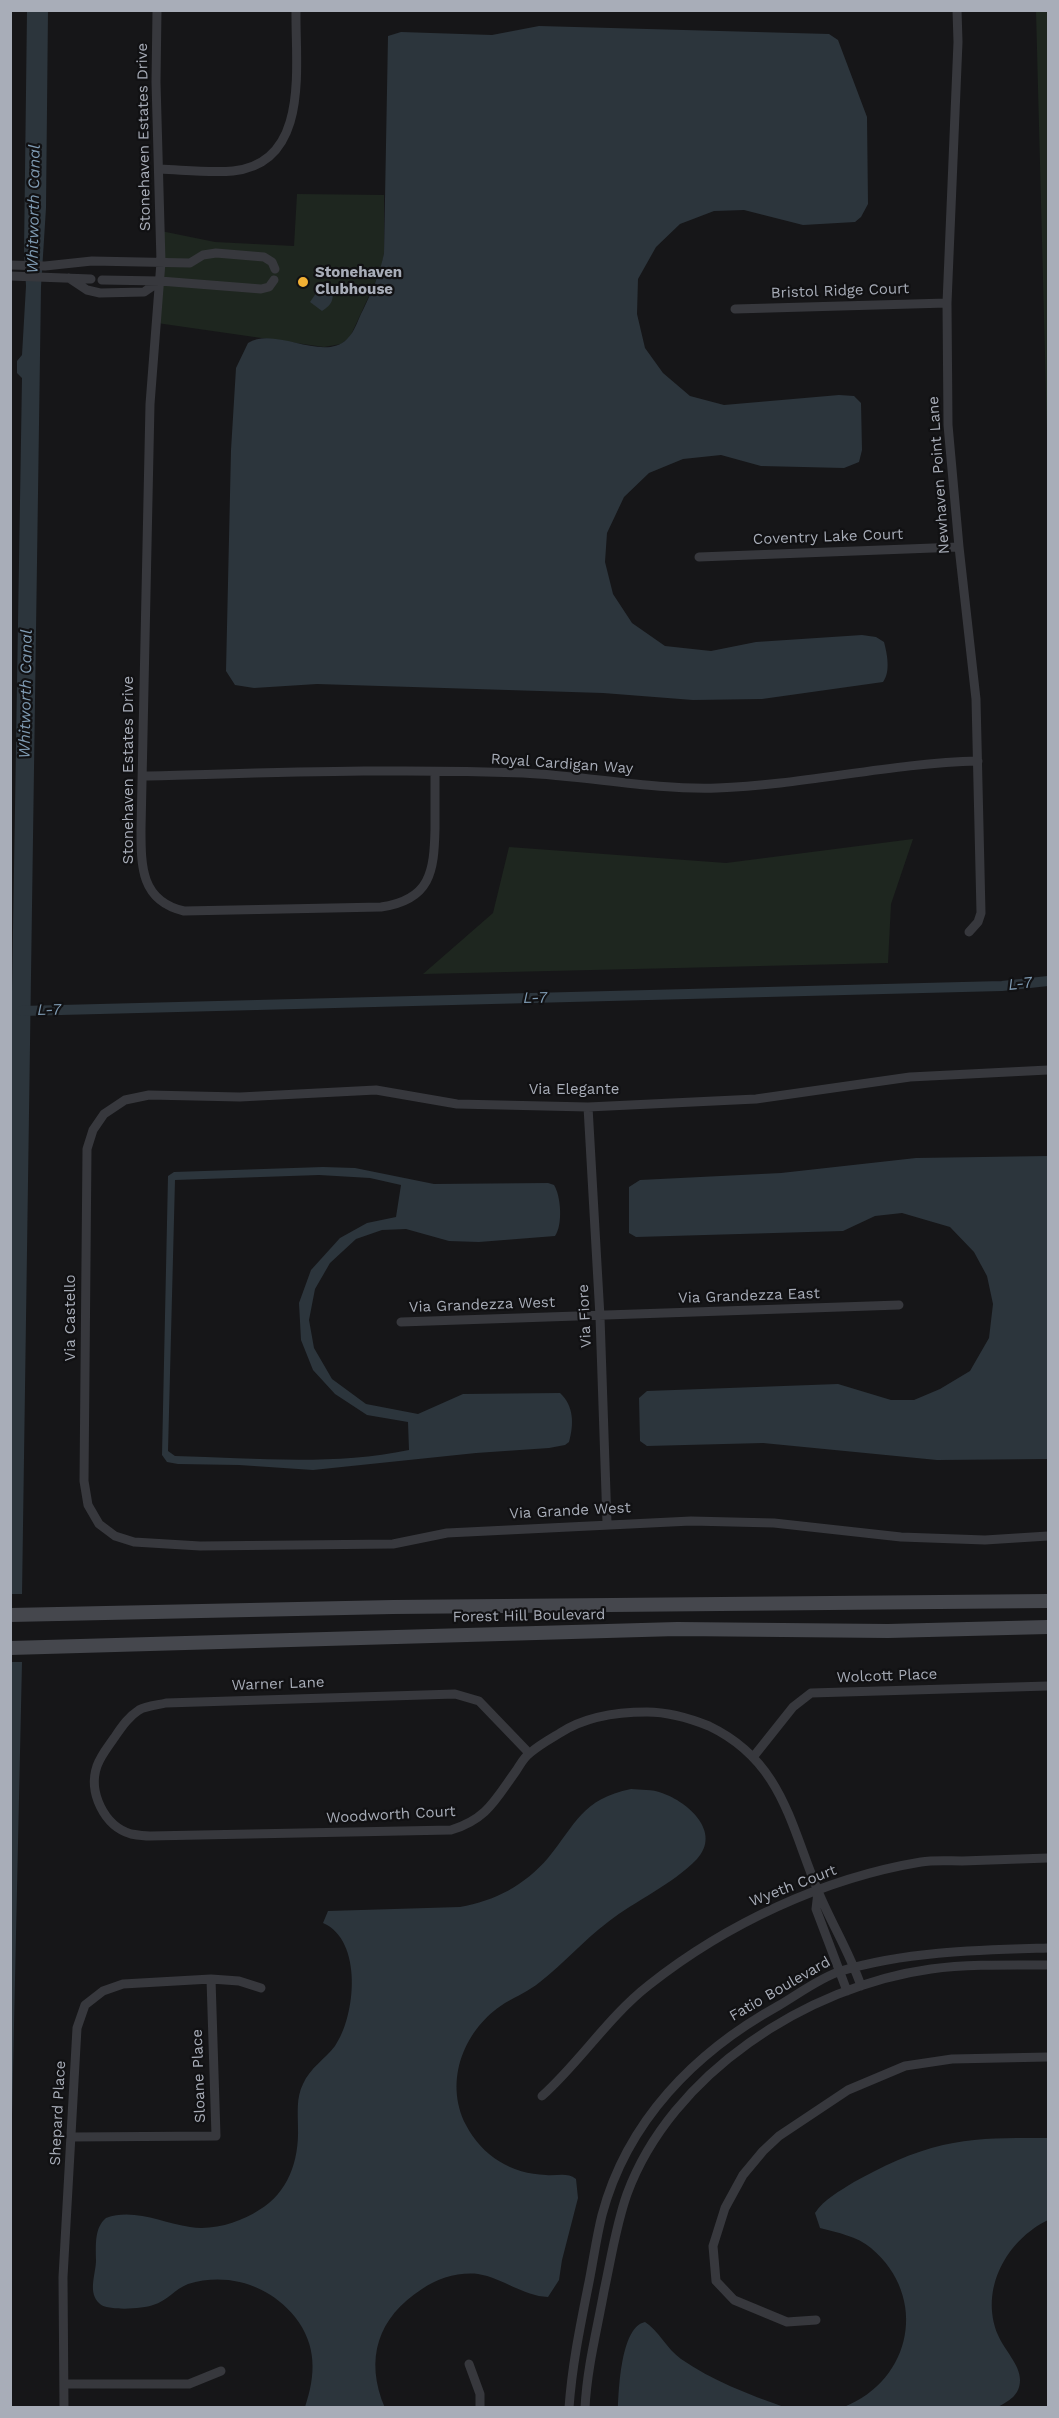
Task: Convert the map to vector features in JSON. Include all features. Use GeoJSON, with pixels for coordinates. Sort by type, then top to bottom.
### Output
{"type":"FeatureCollection","features":[{"type":"Feature","properties":{"kind":"main road","name":"Forest Hill Boulevard"},"geometry":{"type":"LineString","coordinates":[[10,1615],[393,1607],[1048,1601]]}},
{"type":"Feature","properties":{"kind":"main road","name":"Forest Hill Boulevard"},"geometry":{"type":"LineString","coordinates":[[10,1648],[653,1629],[888,1631],[1048,1627]]}},
{"type":"Feature","properties":{"kind":"street","name":"Stonehaven Estates Drive"},"geometry":{"type":"LineString","coordinates":[[157,10],[156,82],[161,262],[150,404],[141,856],[146,881],[157,898],[174,909],[184,911],[381,907],[404,902],[423,887],[434,866],[435,772]]}},
{"type":"Feature","properties":{"kind":"street"},"geometry":{"type":"LineString","coordinates":[[160,169],[234,171],[259,163],[279,146],[287,135],[294,110],[296,10]]}},
{"type":"Feature","properties":{"kind":"street","name":"Newhaven Point Lane"},"geometry":{"type":"LineString","coordinates":[[957,10],[958,42],[947,303],[948,425],[976,699],[981,913],[978,922],[969,932]]}},
{"type":"Feature","properties":{"kind":"street"},"geometry":{"type":"LineString","coordinates":[[10,265],[45,266],[92,261],[190,264],[203,255],[216,253],[264,257],[272,262],[275,269]]}},
{"type":"Feature","properties":{"kind":"street"},"geometry":{"type":"LineString","coordinates":[[118,262],[118,293]]}},
{"type":"Feature","properties":{"kind":"street"},"geometry":{"type":"LineString","coordinates":[[189,283],[190,264]]}},
{"type":"Feature","properties":{"kind":"street"},"geometry":{"type":"LineString","coordinates":[[10,276],[91,279]]}},
{"type":"Feature","properties":{"kind":"street"},"geometry":{"type":"LineString","coordinates":[[69,278],[87,290],[118,293],[144,292],[160,281]]}},
{"type":"Feature","properties":{"kind":"street"},"geometry":{"type":"LineString","coordinates":[[102,280],[160,281],[261,289],[269,287],[274,280]]}},
{"type":"Feature","properties":{"kind":"street","name":"Bristol Ridge Court"},"geometry":{"type":"LineString","coordinates":[[735,309],[947,303]]}},
{"type":"Feature","properties":{"kind":"street","name":"Coventry Lake Court"},"geometry":{"type":"LineString","coordinates":[[699,557],[959,547]]}},
{"type":"Feature","properties":{"kind":"street","name":"Royal Cardigan Way"},"geometry":{"type":"LineString","coordinates":[[143,776],[359,771],[524,773],[678,789],[719,788],[935,762],[978,761]]}},
{"type":"Feature","properties":{"kind":"street","name":"Via Elegante"},"geometry":{"type":"LineString","coordinates":[[104,1114],[125,1101],[149,1095],[240,1096],[376,1090],[457,1104],[588,1107],[756,1099],[910,1077],[1048,1070]]}},
{"type":"Feature","properties":{"kind":"street","name":"Via Fiore"},"geometry":{"type":"LineString","coordinates":[[588,1107],[600,1317],[607,1523]]}},
{"type":"Feature","properties":{"kind":"street","name":"Via Castello"},"geometry":{"type":"LineString","coordinates":[[99,1524],[88,1505],[84,1481],[87,1149],[93,1130],[104,1114]]}},
{"type":"Feature","properties":{"kind":"street","name":"Via Grandezza East"},"geometry":{"type":"LineString","coordinates":[[600,1317],[899,1305]]}},
{"type":"Feature","properties":{"kind":"street","name":"Via Grandezza West"},"geometry":{"type":"LineString","coordinates":[[401,1322],[600,1317]]}},
{"type":"Feature","properties":{"kind":"street","name":"Via Grande West"},"geometry":{"type":"LineString","coordinates":[[99,1524],[115,1536],[134,1542],[201,1546],[393,1544],[447,1533],[607,1523],[703,1521],[774,1523],[901,1537],[985,1540],[1048,1536]]}},
{"type":"Feature","properties":{"kind":"street","name":"Wolcott Place"},"geometry":{"type":"LineString","coordinates":[[754,1756],[793,1707],[811,1694],[1048,1686]]}},
{"type":"Feature","properties":{"kind":"street","name":"Warner Lane"},"geometry":{"type":"LineString","coordinates":[[113,1824],[98,1802],[95,1786],[97,1767],[124,1724],[140,1709],[166,1703],[455,1694],[479,1701],[529,1753]]}},
{"type":"Feature","properties":{"kind":"street","name":"Woodworth Court"},"geometry":{"type":"LineString","coordinates":[[113,1824],[130,1834],[150,1836],[451,1830],[470,1824],[486,1813],[529,1753],[563,1731],[594,1717],[627,1712],[661,1712],[694,1720],[728,1736],[754,1756],[774,1785],[790,1815],[818,1892],[855,1968],[861,1986]]}},
{"type":"Feature","properties":{"kind":"street","name":"Wyeth Court"},"geometry":{"type":"LineString","coordinates":[[542,2096],[559,2081],[610,2021],[648,1985],[737,1926],[779,1905],[869,1874],[923,1862],[1048,1858]]}},
{"type":"Feature","properties":{"kind":"street","name":"Woodworth Court"},"geometry":{"type":"LineString","coordinates":[[818,1892],[816,1909],[847,1990]]}},
{"type":"Feature","properties":{"kind":"street","name":"Fatio Boulevard"},"geometry":{"type":"LineString","coordinates":[[569,2408],[572,2371],[603,2215],[620,2166],[651,2111],[700,2058],[754,2019],[839,1971],[891,1959],[985,1949],[1048,1948]]}},
{"type":"Feature","properties":{"kind":"street","name":"Fatio Boulevard"},"geometry":{"type":"LineString","coordinates":[[585,2408],[589,2371],[618,2223],[627,2193],[663,2125],[706,2077],[775,2027],[847,1990],[931,1969],[1048,1965]]}},
{"type":"Feature","properties":{"kind":"street","name":"Shepard Place"},"geometry":{"type":"LineString","coordinates":[[64,2408],[63,2277],[77,2028],[85,2005],[103,1991],[123,1984],[211,1979],[239,1981],[261,1988]]}},
{"type":"Feature","properties":{"kind":"street","name":"Sloane Place"},"geometry":{"type":"LineString","coordinates":[[72,2137],[216,2136],[211,1979]]}},
{"type":"Feature","properties":{"kind":"street"},"geometry":{"type":"LineString","coordinates":[[816,2320],[787,2322],[734,2300],[716,2282],[713,2246],[725,2208],[743,2175],[763,2151],[779,2136],[848,2090],[905,2066],[952,2060],[1048,2057]]}},
{"type":"Feature","properties":{"kind":"street"},"geometry":{"type":"LineString","coordinates":[[469,2364],[480,2394],[480,2408]]}},
{"type":"Feature","properties":{"kind":"street"},"geometry":{"type":"LineString","coordinates":[[64,2385],[189,2384],[221,2371]]}},
{"type":"Feature","properties":{"kind":"shaded area"},"geometry":{"type":"Polygon","coordinates":[[[1036,11],[1048,11],[1048,471],[1036,11]]]}},
{"type":"Feature","properties":{"kind":"shaded area"},"geometry":{"type":"Polygon","coordinates":[[[297,194],[384,195],[384,253],[381,270],[350,337],[341,344],[324,347],[157,323],[161,231],[215,242],[294,246],[297,194]]]}},
{"type":"Feature","properties":{"kind":"shaded area"},"geometry":{"type":"Polygon","coordinates":[[[913,839],[891,904],[888,963],[423,974],[493,913],[509,847],[726,863],[913,839]]]}},
{"type":"Feature","properties":{"kind":"water","name":"Whitworth Canal"},"geometry":{"type":"Polygon","coordinates":[[[48,10],[46,208],[41,287],[22,1594],[11,1594],[11,1052],[22,378],[17,373],[17,361],[22,355],[26,286],[24,252],[27,11],[48,10]]]}},
{"type":"Feature","properties":{"kind":"water"},"geometry":{"type":"Polygon","coordinates":[[[539,26],[829,34],[838,40],[867,117],[868,204],[861,217],[855,222],[803,225],[744,210],[714,211],[680,224],[656,247],[638,279],[637,314],[645,348],[663,373],[690,396],[724,405],[839,395],[854,396],[861,403],[862,450],[859,462],[844,468],[761,466],[721,455],[683,459],[649,473],[624,497],[607,533],[605,562],[613,594],[632,623],[665,646],[711,651],[756,642],[862,635],[876,637],[884,642],[887,657],[888,668],[883,682],[762,699],[693,700],[603,693],[317,684],[254,688],[235,685],[226,671],[231,450],[236,368],[248,343],[259,339],[325,347],[337,345],[352,333],[370,296],[384,253],[388,36],[401,32],[492,35],[539,26]]]}},
{"type":"Feature","properties":{"kind":"water"},"geometry":{"type":"Polygon","coordinates":[[[323,283],[333,289],[333,293],[330,304],[322,311],[310,302],[323,283]]]}},
{"type":"Feature","properties":{"kind":"water"},"geometry":{"type":"Polygon","coordinates":[[[1048,1156],[1048,1459],[937,1460],[763,1443],[647,1446],[640,1441],[639,1398],[647,1391],[838,1384],[891,1400],[914,1400],[940,1389],[970,1371],[989,1338],[993,1304],[987,1276],[974,1252],[950,1227],[902,1213],[875,1216],[843,1231],[636,1237],[629,1233],[629,1187],[640,1180],[781,1173],[916,1158],[1048,1156]]]}},
{"type":"Feature","properties":{"kind":"water"},"geometry":{"type":"Polygon","coordinates":[[[355,1168],[434,1184],[548,1183],[554,1185],[560,1210],[558,1231],[555,1236],[479,1242],[449,1241],[406,1229],[382,1230],[356,1239],[330,1263],[315,1289],[309,1320],[314,1348],[332,1379],[366,1404],[418,1414],[463,1394],[560,1393],[565,1398],[572,1416],[569,1442],[549,1448],[313,1470],[167,1462],[162,1455],[168,1176],[174,1172],[355,1168]],[[319,1175],[175,1180],[168,1451],[175,1456],[292,1460],[351,1458],[409,1450],[408,1422],[367,1415],[335,1394],[313,1370],[301,1340],[299,1303],[311,1270],[340,1238],[367,1223],[396,1217],[401,1185],[370,1178],[319,1175]]]}},
{"type":"Feature","properties":{"kind":"water"},"geometry":{"type":"Polygon","coordinates":[[[10,1662],[22,1662],[11,2161],[10,1662]]]}},
{"type":"Feature","properties":{"kind":"water"},"geometry":{"type":"Polygon","coordinates":[[[631,1789],[662,1793],[682,1803],[699,1819],[704,1829],[706,1839],[704,1849],[697,1859],[676,1877],[608,1922],[540,1982],[491,2014],[469,2041],[458,2073],[459,2108],[466,2125],[480,2146],[499,2161],[521,2171],[533,2174],[566,2175],[576,2179],[578,2198],[559,2280],[548,2297],[530,2294],[478,2274],[449,2277],[422,2289],[395,2313],[385,2326],[379,2341],[376,2373],[385,2408],[305,2407],[312,2372],[311,2349],[307,2338],[295,2317],[285,2306],[260,2289],[247,2284],[218,2280],[188,2284],[163,2301],[134,2308],[104,2306],[96,2300],[93,2283],[96,2243],[99,2227],[106,2218],[116,2215],[138,2215],[190,2227],[217,2227],[244,2218],[269,2203],[290,2175],[298,2140],[298,2106],[301,2089],[306,2078],[335,2046],[348,2017],[351,1998],[350,1961],[345,1945],[336,1932],[323,1923],[328,1911],[460,1907],[485,1901],[519,1884],[539,1868],[591,1806],[615,1793],[631,1789]]]}},
{"type":"Feature","properties":{"kind":"water"},"geometry":{"type":"Polygon","coordinates":[[[1048,2138],[1048,2220],[1020,2240],[1009,2253],[1000,2268],[992,2300],[993,2318],[998,2335],[1019,2374],[1020,2385],[1016,2394],[998,2407],[844,2407],[867,2394],[885,2378],[898,2358],[905,2336],[906,2313],[901,2290],[889,2268],[871,2248],[847,2235],[820,2228],[815,2213],[833,2196],[864,2176],[897,2160],[931,2148],[982,2139],[1048,2138]]]}},
{"type":"Feature","properties":{"kind":"water"},"geometry":{"type":"Polygon","coordinates":[[[645,2322],[676,2355],[693,2367],[731,2386],[784,2407],[618,2407],[626,2346],[637,2326],[645,2322]]]}},
{"type":"Feature","properties":{"kind":"waterway","name":"L-7"},"geometry":{"type":"LineString","coordinates":[[21,1011],[1002,986],[1048,981]]}},
{"type":"Feature","properties":{"kind":"place","name":"Stonehaven Clubhouse"},"geometry":{"type":"Point","coordinates":[303,282]}}]}
